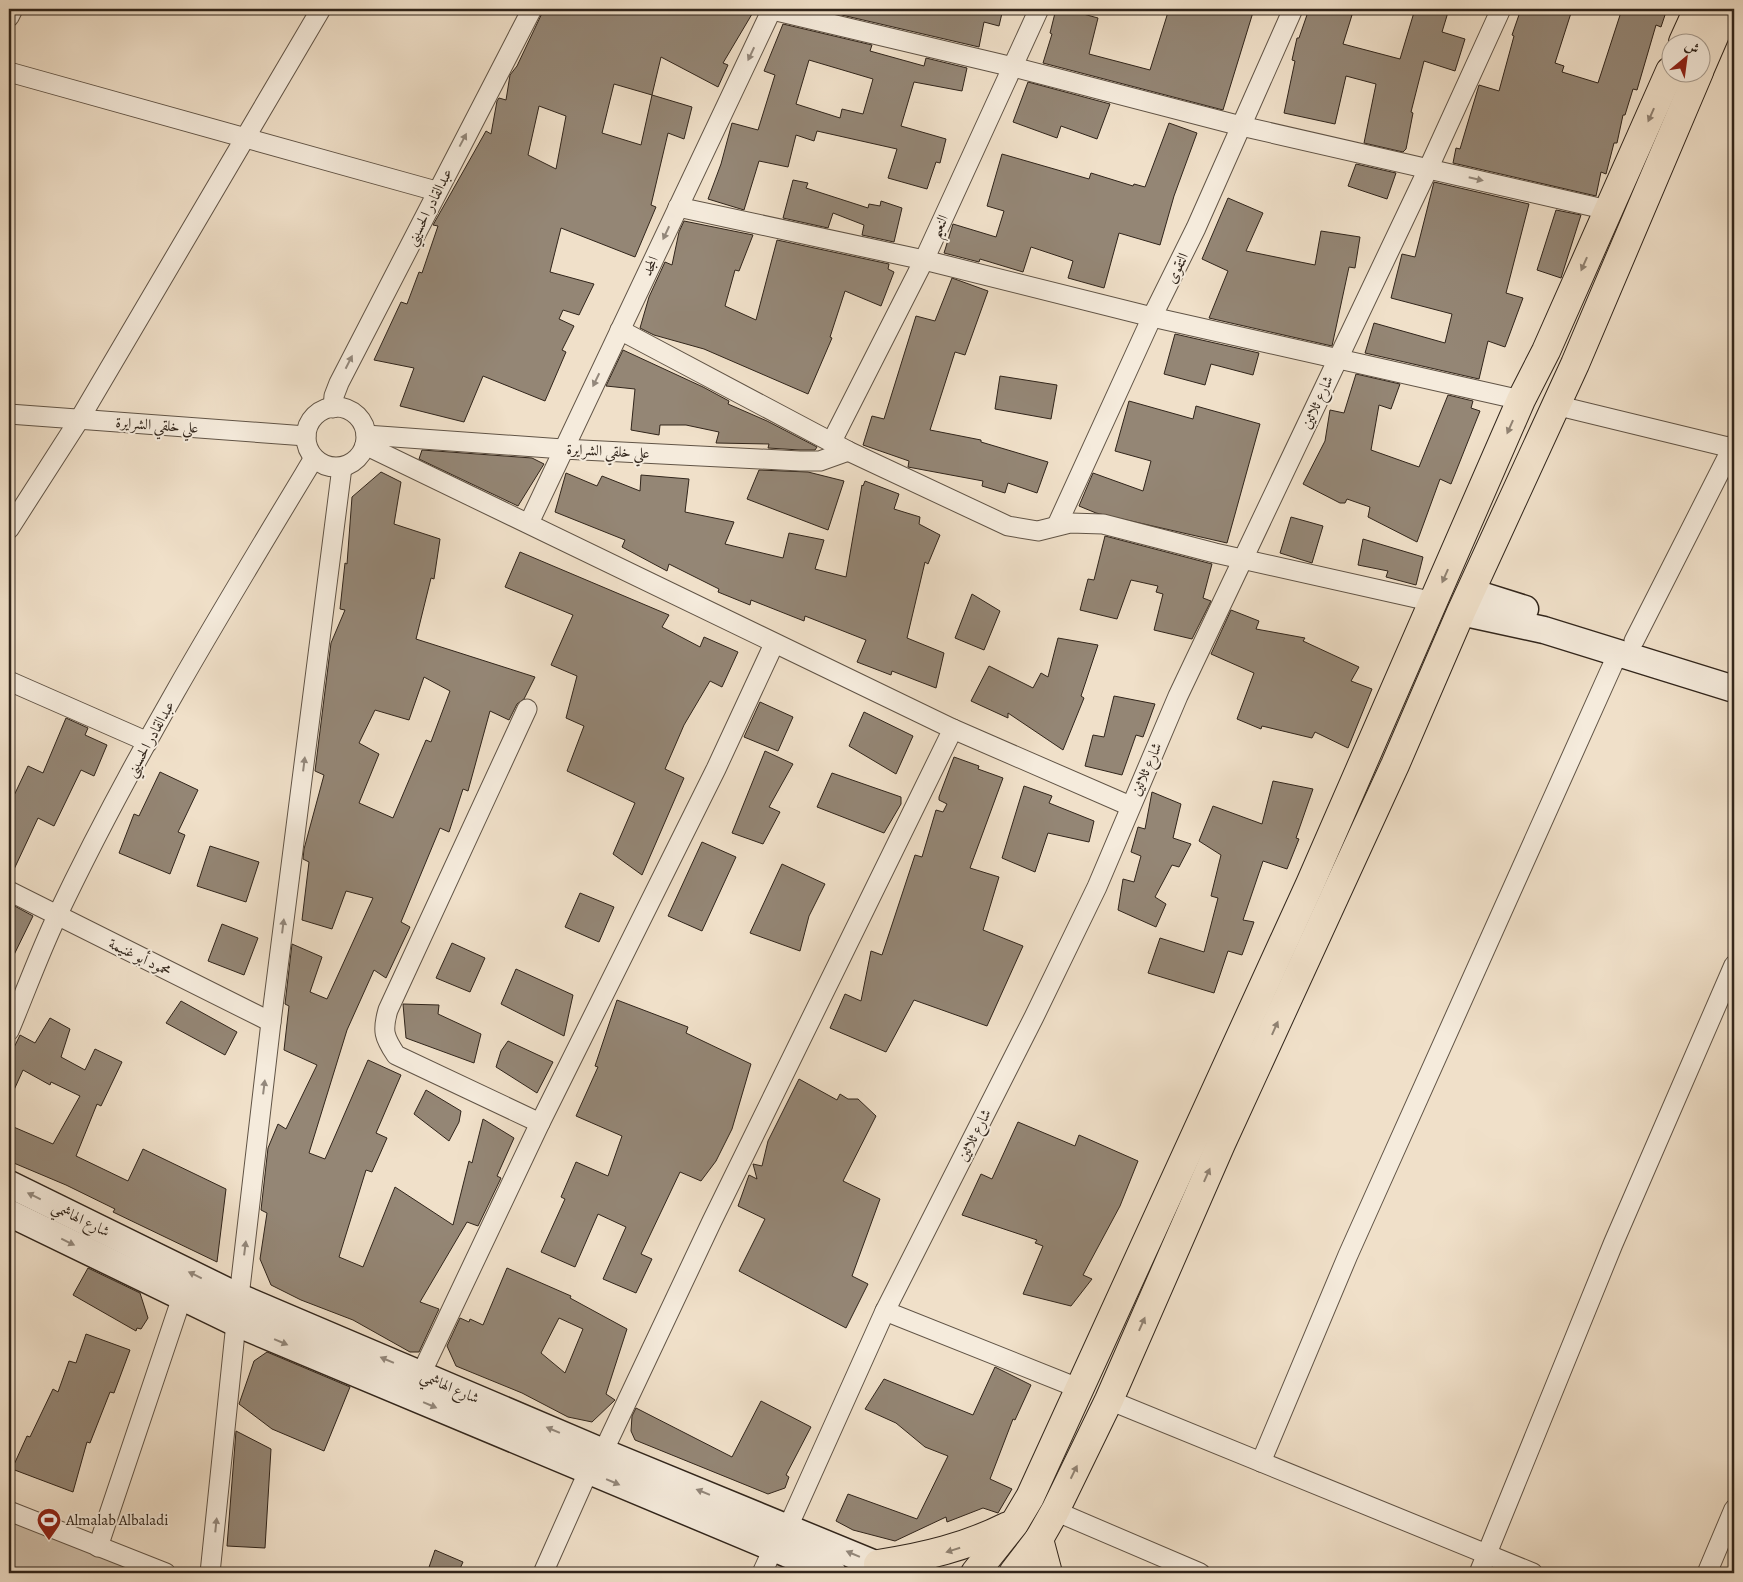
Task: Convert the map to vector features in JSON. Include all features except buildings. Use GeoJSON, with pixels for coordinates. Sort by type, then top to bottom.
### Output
{"type":"FeatureCollection","features":[{"type":"Feature","properties":{"kind":"main road"},"geometry":{"type":"LineString","coordinates":[[1688,32],[1698,9]]}},
{"type":"Feature","properties":{"kind":"main road"},"geometry":{"type":"LineString","coordinates":[[1710,46],[1726,9]]}},
{"type":"Feature","properties":{"kind":"main road"},"geometry":{"type":"LineString","coordinates":[[1013,1573],[1039,1539],[1055,1511],[1109,1400],[1221,1144],[1269,1043],[1322,889],[1434,602],[1522,400],[1546,351],[1665,82]]}},
{"type":"Feature","properties":{"kind":"main road"},"geometry":{"type":"LineString","coordinates":[[975,1573],[1014,1524],[1030,1497],[1078,1388],[1322,889],[1395,765],[1466,602],[1575,364],[1695,82]]}},
{"type":"Feature","properties":{"kind":"main road"},"geometry":{"type":"LineString","coordinates":[[1546,351],[1575,364]]}},
{"type":"Feature","properties":{"kind":"main road"},"geometry":{"type":"LineString","coordinates":[[1466,602],[1544,630],[1734,671]]}},
{"type":"Feature","properties":{"kind":"main road"},"geometry":{"type":"LineString","coordinates":[[1626,647],[1734,690]]}},
{"type":"Feature","properties":{"kind":"main road","name":"شارع الهاشمي"},"geometry":{"type":"LineString","coordinates":[[9,1184],[239,1297],[421,1374],[773,1549],[833,1573]]}},
{"type":"Feature","properties":{"kind":"main road","name":"شارع الهاشمي"},"geometry":{"type":"LineString","coordinates":[[9,1213],[236,1323],[596,1462],[788,1527],[888,1569]]}},
{"type":"Feature","properties":{"kind":"main road"},"geometry":{"type":"LineString","coordinates":[[236,1323],[239,1297]]}},
{"type":"Feature","properties":{"kind":"main road"},"geometry":{"type":"LineString","coordinates":[[888,1569],[979,1541],[1014,1524]]}},
{"type":"Feature","properties":{"kind":"main road"},"geometry":{"type":"LineString","coordinates":[[1039,1539],[1048,1573]]}},
{"type":"Feature","properties":{"kind":"street"},"geometry":{"type":"LineString","coordinates":[[9,16],[13,9]]}},
{"type":"Feature","properties":{"kind":"street"},"geometry":{"type":"LineString","coordinates":[[9,529],[79,420],[321,9]]}},
{"type":"Feature","properties":{"kind":"street","name":"عبدالقادر الحسيني"},"geometry":{"type":"LineString","coordinates":[[333,408],[334,396],[339,383],[436,191],[532,9]]}},
{"type":"Feature","properties":{"kind":"street"},"geometry":{"type":"LineString","coordinates":[[771,9],[1013,67],[1241,126],[1428,167],[1608,210]]}},
{"type":"Feature","properties":{"kind":"street","name":"المجد"},"geometry":{"type":"LineString","coordinates":[[529,523],[562,449],[771,9]]}},
{"type":"Feature","properties":{"kind":"street","name":"النعيم"},"geometry":{"type":"LineString","coordinates":[[832,441],[924,260],[1039,9]]}},
{"type":"Feature","properties":{"kind":"street","name":"التقوى"},"geometry":{"type":"LineString","coordinates":[[1057,526],[1152,317],[1196,228],[1293,9]]}},
{"type":"Feature","properties":{"kind":"street","name":"شارع ثلاثين"},"geometry":{"type":"LineString","coordinates":[[788,1527],[884,1311],[1034,1017],[1096,887],[1178,696],[1244,560],[1501,9]]}},
{"type":"Feature","properties":{"kind":"street"},"geometry":{"type":"LineString","coordinates":[[9,72],[436,191]]}},
{"type":"Feature","properties":{"kind":"street"},"geometry":{"type":"LineString","coordinates":[[678,207],[924,260],[1152,317],[1522,400]]}},
{"type":"Feature","properties":{"kind":"street"},"geometry":{"type":"LineString","coordinates":[[620,330],[848,451],[1008,526],[1038,531],[1084,522],[1103,524],[1244,560],[1434,602]]}},
{"type":"Feature","properties":{"kind":"street"},"geometry":{"type":"LineString","coordinates":[[1261,1462],[1348,1255],[1626,647],[1733,446],[1555,405]]}},
{"type":"Feature","properties":{"kind":"street"},"geometry":{"type":"LineString","coordinates":[[333,408],[352,412],[364,426],[365,440],[356,459],[342,467],[324,465],[314,458],[307,444],[308,427],[318,414],[333,408]]}},
{"type":"Feature","properties":{"kind":"street","name":"علي خلقي الشرايرة"},"geometry":{"type":"LineString","coordinates":[[9,414],[306,436]]}},
{"type":"Feature","properties":{"kind":"street"},"geometry":{"type":"LineString","coordinates":[[365,440],[774,644],[953,730],[1130,806]]}},
{"type":"Feature","properties":{"kind":"street","name":"علي خلقي الشرايرة"},"geometry":{"type":"LineString","coordinates":[[365,440],[800,462],[820,461],[848,451]]}},
{"type":"Feature","properties":{"kind":"street","name":"عبدالقادر الحسيني"},"geometry":{"type":"LineString","coordinates":[[9,1031],[57,916],[148,742],[214,624],[314,458]]}},
{"type":"Feature","properties":{"kind":"street"},"geometry":{"type":"LineString","coordinates":[[239,1297],[271,1022],[342,467]]}},
{"type":"Feature","properties":{"kind":"street"},"geometry":{"type":"LineString","coordinates":[[421,1374],[540,1123],[716,769],[774,644]]}},
{"type":"Feature","properties":{"kind":"street"},"geometry":{"type":"LineString","coordinates":[[9,681],[148,742]]}},
{"type":"Feature","properties":{"kind":"street"},"geometry":{"type":"LineString","coordinates":[[527,709],[388,1010],[383,1027],[387,1042],[396,1055],[540,1123]]}},
{"type":"Feature","properties":{"kind":"street"},"geometry":{"type":"LineString","coordinates":[[543,1573],[712,1221],[953,730]]}},
{"type":"Feature","properties":{"kind":"street","name":"محمود أبو غنيمة"},"geometry":{"type":"LineString","coordinates":[[9,891],[271,1022]]}},
{"type":"Feature","properties":{"kind":"street"},"geometry":{"type":"LineString","coordinates":[[1479,1573],[1488,1555],[1613,1244],[1734,965]]}},
{"type":"Feature","properties":{"kind":"street"},"geometry":{"type":"LineString","coordinates":[[98,1546],[182,1297]]}},
{"type":"Feature","properties":{"kind":"street"},"geometry":{"type":"LineString","coordinates":[[884,1311],[1078,1388]]}},
{"type":"Feature","properties":{"kind":"street"},"geometry":{"type":"LineString","coordinates":[[210,1573],[236,1323]]}},
{"type":"Feature","properties":{"kind":"street"},"geometry":{"type":"LineString","coordinates":[[1109,1400],[1533,1573]]}},
{"type":"Feature","properties":{"kind":"street"},"geometry":{"type":"LineString","coordinates":[[1707,1573],[1734,1509]]}},
{"type":"Feature","properties":{"kind":"street"},"geometry":{"type":"LineString","coordinates":[[1055,1511],[1200,1573]]}},
{"type":"Feature","properties":{"kind":"street"},"geometry":{"type":"LineString","coordinates":[[9,1512],[166,1573]]}},
{"type":"Feature","properties":{"kind":"street"},"geometry":{"type":"LineString","coordinates":[[762,1573],[773,1549]]}},
{"type":"Feature","properties":{"kind":"shaded area","name":"Almalab Albaladi"},"geometry":{"type":"Polygon","coordinates":[[[9,1509],[170,1573],[9,1573],[9,1509]]]}},
{"type":"Feature","properties":{"kind":"place","name":"Almalab Albaladi"},"geometry":{"type":"Point","coordinates":[49,1541]}}]}
